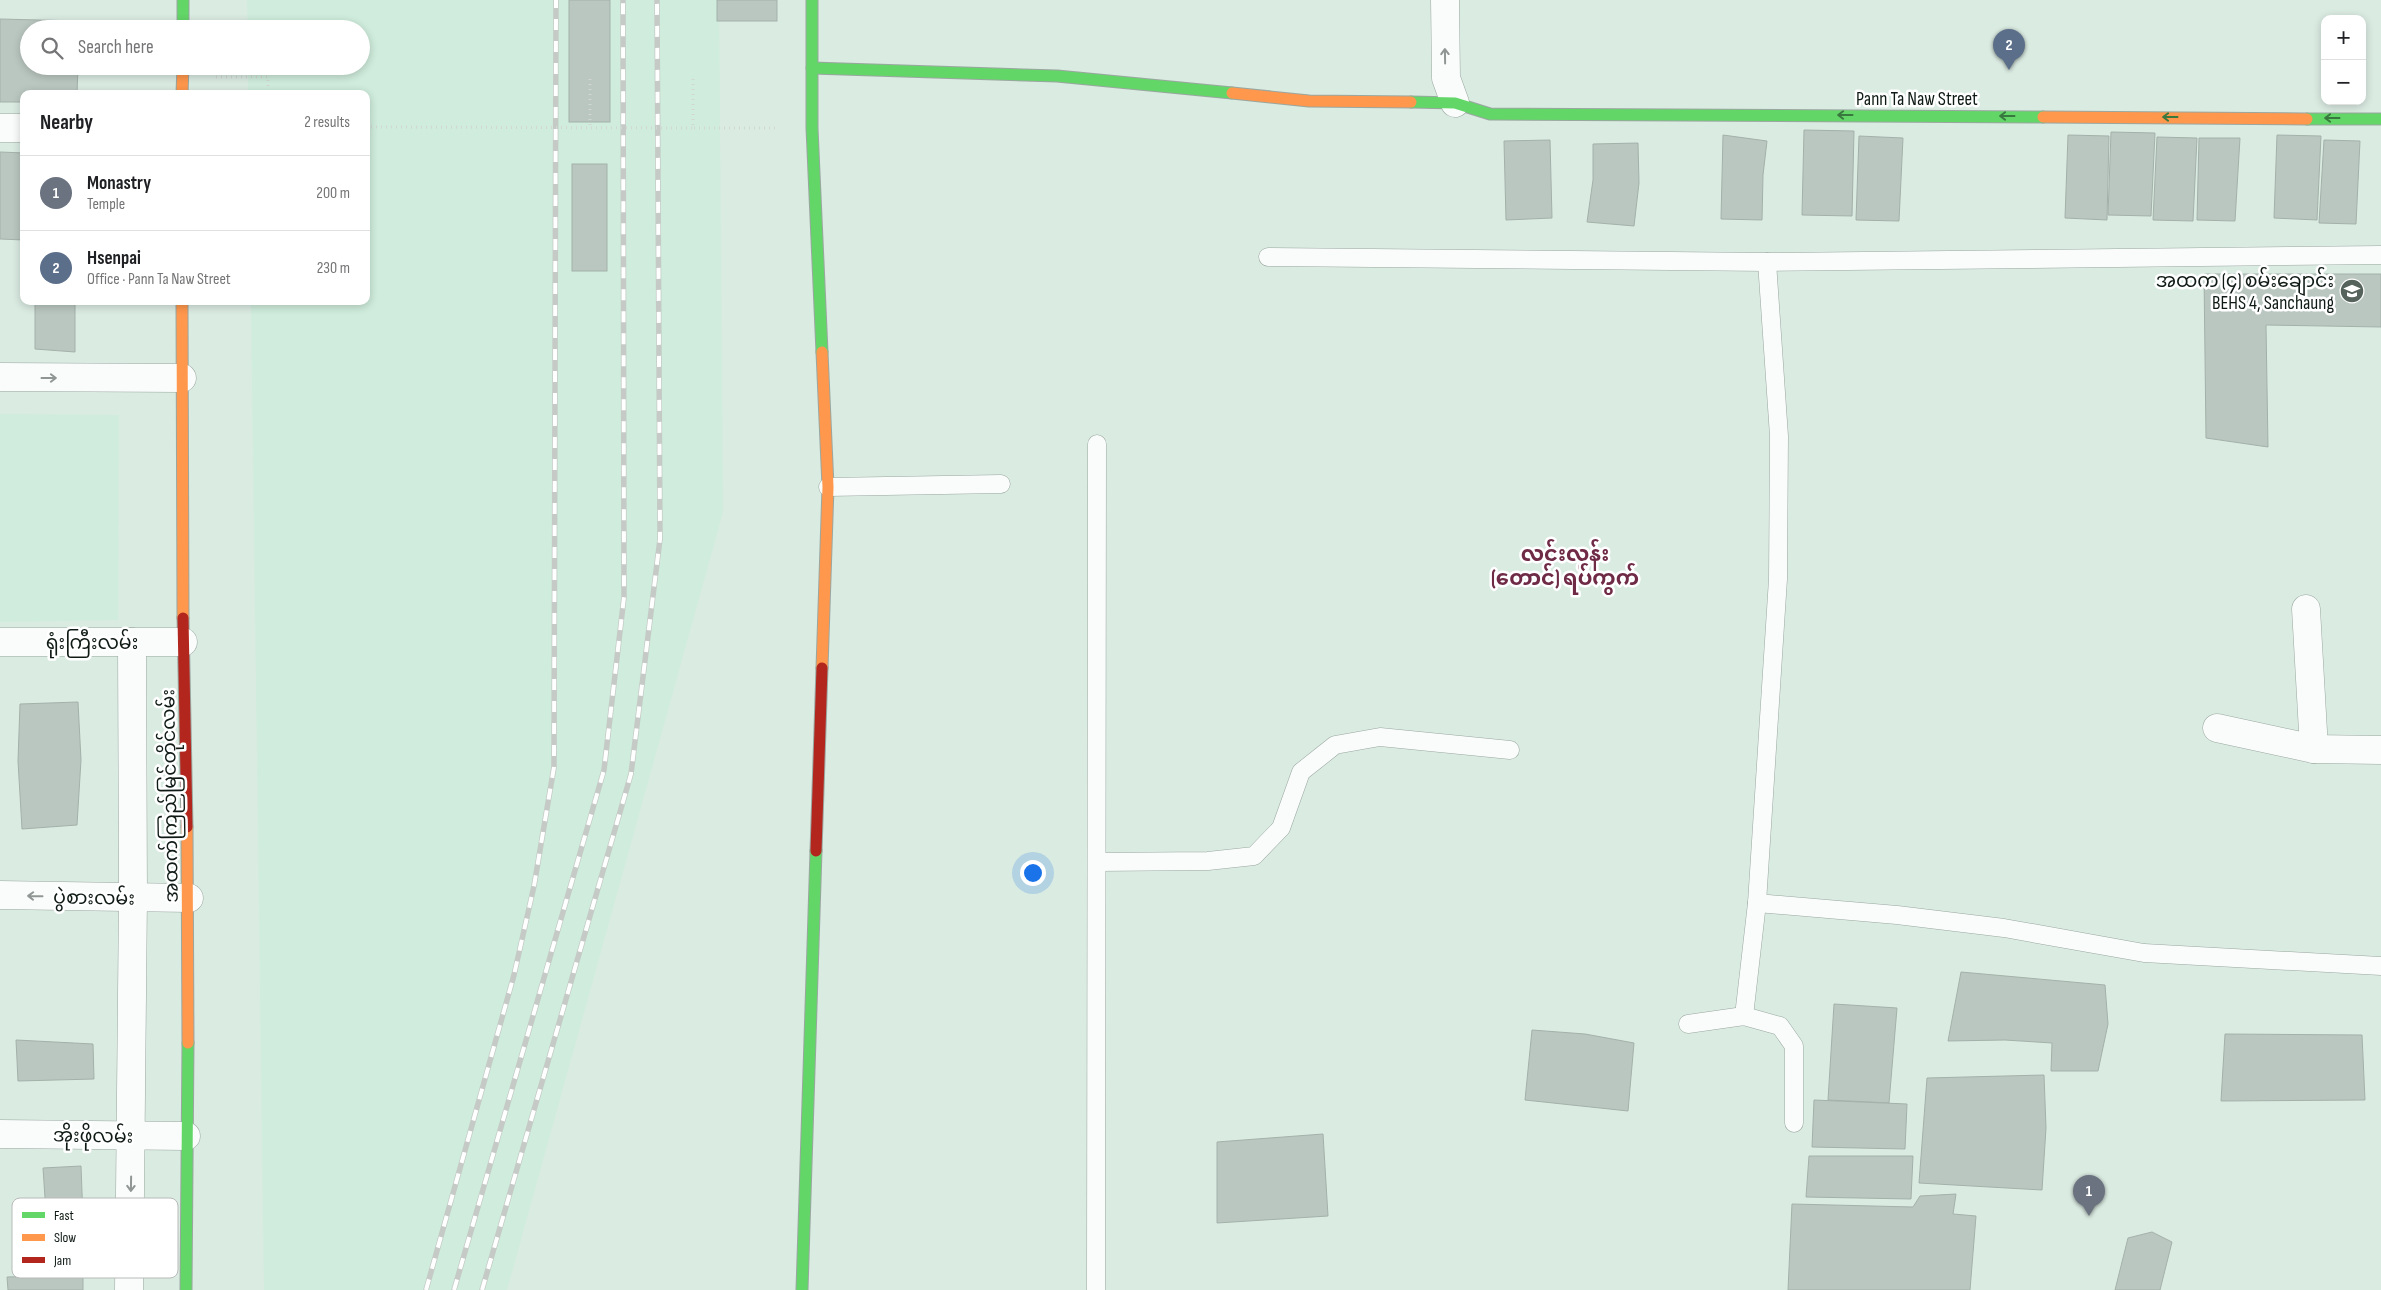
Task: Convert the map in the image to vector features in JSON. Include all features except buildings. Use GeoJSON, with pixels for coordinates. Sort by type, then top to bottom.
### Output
{"type":"FeatureCollection","features":[{"type":"Feature","properties":{"kind":"street"},"geometry":{"type":"LineString","coordinates":[[182,0],[183,20]]}},
{"type":"Feature","properties":{"kind":"street"},"geometry":{"type":"LineString","coordinates":[[802,1290],[828,487],[812,128],[812,0]]}},
{"type":"Feature","properties":{"kind":"street"},"geometry":{"type":"LineString","coordinates":[[1445,0],[1446,78],[1455,103]]}},
{"type":"Feature","properties":{"kind":"street","name":"Pann Ta Naw Street"},"geometry":{"type":"LineString","coordinates":[[812,68],[1057,76],[1309,101],[1455,103],[1490,114],[2381,118]]}},
{"type":"Feature","properties":{"kind":"street"},"geometry":{"type":"LineString","coordinates":[[182,90],[183,75]]}},
{"type":"Feature","properties":{"kind":"street"},"geometry":{"type":"LineString","coordinates":[[0,128],[20,128]]}},
{"type":"Feature","properties":{"kind":"street","name":"အထက်ကြည်မြင်တိုင်လမ်း"},"geometry":{"type":"LineString","coordinates":[[182,305],[183,642],[189,898],[186,1290]]}},
{"type":"Feature","properties":{"kind":"street"},"geometry":{"type":"LineString","coordinates":[[0,377],[182,378]]}},
{"type":"Feature","properties":{"kind":"street"},"geometry":{"type":"LineString","coordinates":[[2306,609],[2314,749]]}},
{"type":"Feature","properties":{"kind":"street","name":"ရုံးကြီးလမ်း"},"geometry":{"type":"LineString","coordinates":[[0,642],[183,642]]}},
{"type":"Feature","properties":{"kind":"street"},"geometry":{"type":"LineString","coordinates":[[130,1198],[133,897],[132,642]]}},
{"type":"Feature","properties":{"kind":"street"},"geometry":{"type":"LineString","coordinates":[[2217,728],[2314,749],[2381,750]]}},
{"type":"Feature","properties":{"kind":"street","name":"ပွဲစားလမ်း"},"geometry":{"type":"LineString","coordinates":[[0,895],[189,898]]}},
{"type":"Feature","properties":{"kind":"street","name":"အိုးဖိုလမ်း"},"geometry":{"type":"LineString","coordinates":[[0,1134],[186,1136]]}},
{"type":"Feature","properties":{"kind":"lane"},"geometry":{"type":"LineString","coordinates":[[1268,257],[1767,262],[2381,254]]}},
{"type":"Feature","properties":{"kind":"lane"},"geometry":{"type":"LineString","coordinates":[[1744,1016],[1756,903],[1778,578],[1779,436],[1767,262]]}},
{"type":"Feature","properties":{"kind":"lane"},"geometry":{"type":"LineString","coordinates":[[1096,1290],[1097,444]]}},
{"type":"Feature","properties":{"kind":"lane"},"geometry":{"type":"LineString","coordinates":[[828,487],[1001,484]]}},
{"type":"Feature","properties":{"kind":"lane"},"geometry":{"type":"LineString","coordinates":[[1097,862],[1208,861],[1254,856],[1280,828],[1301,772],[1335,745],[1380,737],[1510,750]]}},
{"type":"Feature","properties":{"kind":"lane"},"geometry":{"type":"LineString","coordinates":[[1756,903],[1897,915],[2004,928],[2144,953],[2381,966]]}},
{"type":"Feature","properties":{"kind":"lane"},"geometry":{"type":"LineString","coordinates":[[1688,1024],[1744,1016],[1780,1026],[1794,1046],[1794,1124]]}},
{"type":"Feature","properties":{"kind":"path"},"geometry":{"type":"LineString","coordinates":[[240,75],[268,77],[268,90]]}},
{"type":"Feature","properties":{"kind":"path"},"geometry":{"type":"LineString","coordinates":[[693,79],[693,128]]}},
{"type":"Feature","properties":{"kind":"path"},"geometry":{"type":"LineString","coordinates":[[590,80],[590,128]]}},
{"type":"Feature","properties":{"kind":"path"},"geometry":{"type":"LineString","coordinates":[[370,127],[759,128]]}},
{"type":"Feature","properties":{"kind":"shaded area"},"geometry":{"type":"Polygon","coordinates":[[[247,0],[719,0],[723,512],[507,1290],[264,1290],[251,305],[370,305],[370,90],[248,90],[248,75],[370,75],[370,20],[248,20],[247,0]]]}},
{"type":"Feature","properties":{"kind":"shaded area"},"geometry":{"type":"Polygon","coordinates":[[[0,414],[119,415],[118,620],[0,622],[0,414]]]}},
{"type":"Feature","properties":{"kind":"railway"},"geometry":{"type":"LineString","coordinates":[[426,1290],[514,975],[534,886],[554,767],[556,0]]}},
{"type":"Feature","properties":{"kind":"railway"},"geometry":{"type":"LineString","coordinates":[[454,1290],[604,770],[624,597],[623,0]]}},
{"type":"Feature","properties":{"kind":"railway"},"geometry":{"type":"LineString","coordinates":[[482,1290],[631,774],[660,539],[657,0]]}},
{"type":"Feature","properties":{"kind":"traffic: fast"},"geometry":{"type":"LineString","coordinates":[[183,0],[183,20]]}},
{"type":"Feature","properties":{"kind":"traffic: fast"},"geometry":{"type":"LineString","coordinates":[[812,0],[812,128],[822,352]]}},
{"type":"Feature","properties":{"kind":"traffic: fast"},"geometry":{"type":"LineString","coordinates":[[812,68],[1057,76],[1232,93]]}},
{"type":"Feature","properties":{"kind":"traffic: fast"},"geometry":{"type":"LineString","coordinates":[[1411,102],[1455,103],[1490,114],[2043,117]]}},
{"type":"Feature","properties":{"kind":"traffic: fast"},"geometry":{"type":"LineString","coordinates":[[2307,119],[2381,119]]}},
{"type":"Feature","properties":{"kind":"traffic: fast"},"geometry":{"type":"LineString","coordinates":[[802,1290],[816,851]]}},
{"type":"Feature","properties":{"kind":"traffic: fast"},"geometry":{"type":"LineString","coordinates":[[186,1290],[188,1043]]}},
{"type":"Feature","properties":{"kind":"traffic: slow"},"geometry":{"type":"LineString","coordinates":[[182,90],[183,75]]}},
{"type":"Feature","properties":{"kind":"traffic: slow"},"geometry":{"type":"LineString","coordinates":[[1232,93],[1309,101],[1411,102]]}},
{"type":"Feature","properties":{"kind":"traffic: slow"},"geometry":{"type":"LineString","coordinates":[[2043,117],[2307,119]]}},
{"type":"Feature","properties":{"kind":"traffic: slow"},"geometry":{"type":"LineString","coordinates":[[182,305],[183,618]]}},
{"type":"Feature","properties":{"kind":"traffic: slow"},"geometry":{"type":"LineString","coordinates":[[822,352],[828,487],[822,668]]}},
{"type":"Feature","properties":{"kind":"traffic: slow"},"geometry":{"type":"LineString","coordinates":[[187,827],[188,1043]]}},
{"type":"Feature","properties":{"kind":"traffic: jam"},"geometry":{"type":"LineString","coordinates":[[183,618],[187,827]]}},
{"type":"Feature","properties":{"kind":"traffic: jam"},"geometry":{"type":"LineString","coordinates":[[816,851],[822,668]]}},
{"type":"Feature","properties":{"kind":"place","name":"Hsenpai"},"geometry":{"type":"Point","coordinates":[2009,70]}},
{"type":"Feature","properties":{"kind":"place","name":"အထက (၄) စမ်းချောင်း BEHS 4, Sanchaung"},"geometry":{"type":"Point","coordinates":[2352,291]}},
{"type":"Feature","properties":{"kind":"place","name":"Monastry"},"geometry":{"type":"Point","coordinates":[2089,1216]}},
{"type":"Feature","properties":{"kind":"district","name":"လင်းလွန်း (တောင်) ရပ်ကွက်"},"geometry":{"type":"Point","coordinates":[1565,566]}}]}
